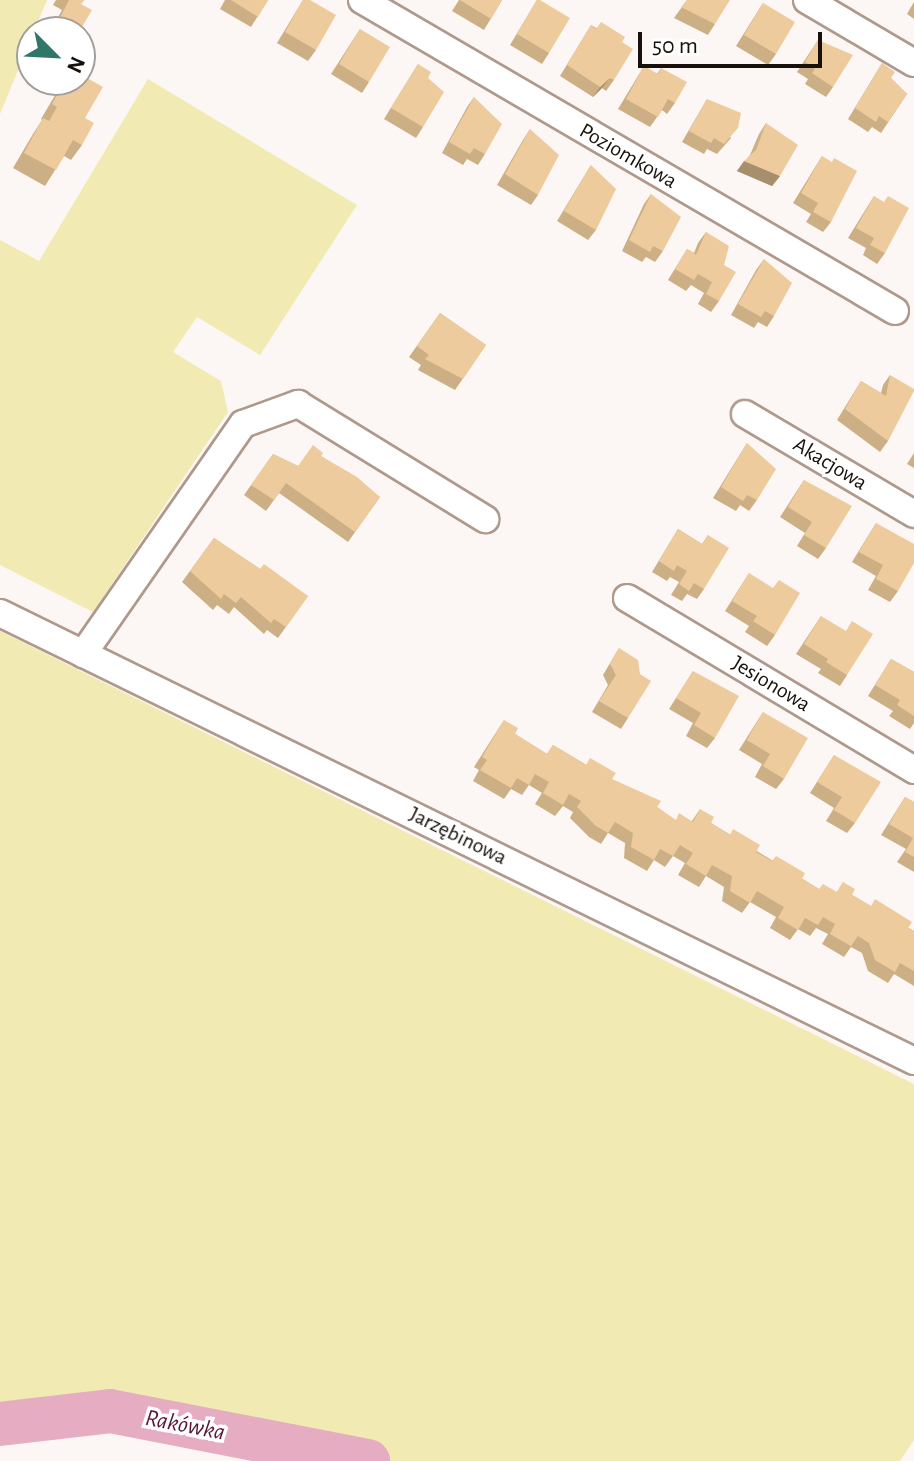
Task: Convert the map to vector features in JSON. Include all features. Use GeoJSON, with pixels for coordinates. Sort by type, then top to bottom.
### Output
{"type":"FeatureCollection","features":[{"type":"Feature","properties":{"kind":"street","name":"Poziomkowa"},"geometry":{"type":"LineString","coordinates":[[362,0],[895,311]]}},
{"type":"Feature","properties":{"kind":"street"},"geometry":{"type":"LineString","coordinates":[[807,0],[914,63]]}},
{"type":"Feature","properties":{"kind":"street"},"geometry":{"type":"LineString","coordinates":[[83,654],[243,424],[298,404],[485,519]]}},
{"type":"Feature","properties":{"kind":"street","name":"Akacjowa"},"geometry":{"type":"LineString","coordinates":[[745,414],[914,514]]}},
{"type":"Feature","properties":{"kind":"street","name":"Jesionowa"},"geometry":{"type":"LineString","coordinates":[[627,598],[914,770]]}},
{"type":"Feature","properties":{"kind":"street","name":"Jarzębinowa"},"geometry":{"type":"LineString","coordinates":[[0,613],[914,1061]]}},
{"type":"Feature","properties":{"kind":"shaded area"},"geometry":{"type":"Polygon","coordinates":[[[0,0],[47,0],[40,16],[16,16],[16,75],[0,114],[0,0]]]}},
{"type":"Feature","properties":{"kind":"shaded area"},"geometry":{"type":"Polygon","coordinates":[[[148,79],[357,205],[260,355],[197,317],[173,352],[221,381],[228,412],[93,612],[0,565],[0,240],[39,261],[148,79]]]}},
{"type":"Feature","properties":{"kind":"shaded area"},"geometry":{"type":"Polygon","coordinates":[[[0,631],[914,1084],[914,1440],[900,1461],[368,1461],[111,1411],[0,1424],[0,631]]]}},
{"type":"Feature","properties":{"kind":"building"},"geometry":{"type":"Polygon","coordinates":[[[69,0],[84,0],[81,4],[92,10],[88,16],[61,16],[69,0]]]}},
{"type":"Feature","properties":{"kind":"building"},"geometry":{"type":"Polygon","coordinates":[[[231,0],[268,0],[258,17],[231,0]]]}},
{"type":"Feature","properties":{"kind":"building"},"geometry":{"type":"Polygon","coordinates":[[[303,0],[310,0],[336,15],[316,50],[285,32],[303,0]]]}},
{"type":"Feature","properties":{"kind":"building"},"geometry":{"type":"Polygon","coordinates":[[[460,0],[502,0],[491,19],[460,0]]]}},
{"type":"Feature","properties":{"kind":"building"},"geometry":{"type":"Polygon","coordinates":[[[537,0],[570,18],[549,53],[517,34],[537,0]]]}},
{"type":"Feature","properties":{"kind":"building"},"geometry":{"type":"Polygon","coordinates":[[[687,0],[730,0],[715,24],[681,7],[687,0]]]}},
{"type":"Feature","properties":{"kind":"building"},"geometry":{"type":"Polygon","coordinates":[[[763,3],[795,22],[776,54],[744,35],[763,3]]]}},
{"type":"Feature","properties":{"kind":"building"},"geometry":{"type":"Polygon","coordinates":[[[601,22],[625,37],[622,42],[633,49],[614,80],[610,78],[600,87],[567,65],[591,25],[596,29],[601,22]]]}},
{"type":"Feature","properties":{"kind":"building"},"geometry":{"type":"Polygon","coordinates":[[[360,29],[390,47],[369,82],[339,64],[360,29]]]}},
{"type":"Feature","properties":{"kind":"building"},"geometry":{"type":"Polygon","coordinates":[[[818,40],[853,55],[833,87],[812,73],[815,69],[805,62],[818,40]]]}},
{"type":"Feature","properties":{"kind":"building"},"geometry":{"type":"Polygon","coordinates":[[[882,63],[895,72],[891,78],[907,94],[888,122],[879,116],[876,122],[855,108],[882,63]]]}},
{"type":"Feature","properties":{"kind":"building"},"geometry":{"type":"Polygon","coordinates":[[[418,64],[431,72],[428,78],[444,92],[423,127],[391,108],[418,64]]]}},
{"type":"Feature","properties":{"kind":"building"},"geometry":{"type":"Polygon","coordinates":[[[644,66],[658,74],[661,68],[687,82],[675,103],[668,99],[658,117],[626,99],[644,66]]]}},
{"type":"Feature","properties":{"kind":"building"},"geometry":{"type":"Polygon","coordinates":[[[96,83],[103,87],[85,118],[94,123],[82,145],[73,140],[56,170],[24,153],[43,118],[49,121],[57,107],[52,104],[56,96],[96,96],[96,83]]]}},
{"type":"Feature","properties":{"kind":"building"},"geometry":{"type":"Polygon","coordinates":[[[474,97],[502,124],[485,154],[474,148],[470,154],[449,142],[474,97]]]}},
{"type":"Feature","properties":{"kind":"building"},"geometry":{"type":"Polygon","coordinates":[[[707,99],[741,113],[738,128],[724,144],[714,138],[711,143],[689,131],[707,99]]]}},
{"type":"Feature","properties":{"kind":"building"},"geometry":{"type":"Polygon","coordinates":[[[766,123],[798,145],[780,176],[744,161],[756,150],[766,123]]]}},
{"type":"Feature","properties":{"kind":"building"},"geometry":{"type":"Polygon","coordinates":[[[530,129],[559,155],[538,195],[505,174],[530,129]]]}},
{"type":"Feature","properties":{"kind":"building"},"geometry":{"type":"Polygon","coordinates":[[[822,156],[832,162],[834,158],[857,171],[831,222],[813,212],[818,203],[801,193],[822,156]]]}},
{"type":"Feature","properties":{"kind":"building"},"geometry":{"type":"Polygon","coordinates":[[[591,165],[616,189],[596,230],[564,211],[591,165]]]}},
{"type":"Feature","properties":{"kind":"building"},"geometry":{"type":"Polygon","coordinates":[[[651,194],[681,217],[663,251],[653,246],[650,252],[629,240],[651,194]]]}},
{"type":"Feature","properties":{"kind":"building"},"geometry":{"type":"Polygon","coordinates":[[[874,196],[884,202],[888,196],[909,208],[885,253],[870,245],[874,238],[856,228],[874,196]]]}},
{"type":"Feature","properties":{"kind":"building"},"geometry":{"type":"Polygon","coordinates":[[[706,232],[729,246],[724,265],[736,272],[719,301],[706,294],[712,282],[698,274],[694,280],[675,269],[687,249],[696,255],[706,232]]]}},
{"type":"Feature","properties":{"kind":"building"},"geometry":{"type":"Polygon","coordinates":[[[764,259],[792,283],[774,316],[765,311],[761,317],[738,304],[764,259]]]}},
{"type":"Feature","properties":{"kind":"building"},"geometry":{"type":"Polygon","coordinates":[[[440,313],[486,345],[463,379],[425,359],[429,355],[417,346],[440,313]]]}},
{"type":"Feature","properties":{"kind":"building"},"geometry":{"type":"Polygon","coordinates":[[[890,375],[914,391],[888,441],[845,409],[861,381],[886,396],[890,375]]]}},
{"type":"Feature","properties":{"kind":"building"},"geometry":{"type":"Polygon","coordinates":[[[747,443],[776,469],[757,500],[747,495],[743,501],[721,487],[747,443]]]}},
{"type":"Feature","properties":{"kind":"building"},"geometry":{"type":"Polygon","coordinates":[[[313,445],[323,453],[321,456],[357,477],[380,497],[355,532],[286,483],[274,500],[251,485],[273,454],[298,466],[313,445]]]}},
{"type":"Feature","properties":{"kind":"building"},"geometry":{"type":"Polygon","coordinates":[[[804,480],[852,506],[826,548],[804,535],[812,522],[788,507],[804,480]]]}},
{"type":"Feature","properties":{"kind":"building"},"geometry":{"type":"Polygon","coordinates":[[[876,523],[914,544],[914,563],[898,591],[876,579],[883,565],[859,552],[876,523]]]}},
{"type":"Feature","properties":{"kind":"building"},"geometry":{"type":"Polygon","coordinates":[[[678,529],[702,544],[708,535],[729,548],[704,589],[694,583],[689,591],[679,584],[687,571],[677,565],[674,571],[659,561],[678,529]]]}},
{"type":"Feature","properties":{"kind":"building"},"geometry":{"type":"Polygon","coordinates":[[[214,538],[260,569],[264,564],[308,596],[286,627],[274,619],[271,623],[241,597],[236,603],[224,594],[221,599],[190,571],[214,538]]]}},
{"type":"Feature","properties":{"kind":"building"},"geometry":{"type":"Polygon","coordinates":[[[749,573],[773,588],[779,580],[800,593],[775,635],[753,621],[757,616],[732,601],[749,573]]]}},
{"type":"Feature","properties":{"kind":"building"},"geometry":{"type":"Polygon","coordinates":[[[821,616],[846,631],[852,621],[873,634],[847,675],[804,644],[821,616]]]}},
{"type":"Feature","properties":{"kind":"building"},"geometry":{"type":"Polygon","coordinates":[[[619,648],[638,660],[640,674],[651,681],[628,718],[599,701],[616,675],[610,664],[619,648]]]}},
{"type":"Feature","properties":{"kind":"building"},"geometry":{"type":"Polygon","coordinates":[[[891,659],[914,672],[914,716],[897,705],[900,700],[875,685],[891,659]]]}},
{"type":"Feature","properties":{"kind":"building"},"geometry":{"type":"Polygon","coordinates":[[[693,671],[739,696],[715,738],[694,725],[701,713],[676,698],[693,671]]]}},
{"type":"Feature","properties":{"kind":"building"},"geometry":{"type":"Polygon","coordinates":[[[763,712],[808,738],[784,779],[763,766],[770,754],[747,740],[763,712]]]}},
{"type":"Feature","properties":{"kind":"building"},"geometry":{"type":"Polygon","coordinates":[[[504,720],[518,728],[515,734],[547,754],[553,745],[586,765],[590,758],[616,773],[612,779],[661,801],[657,807],[676,820],[679,813],[693,822],[700,809],[714,817],[711,823],[730,835],[733,829],[760,845],[756,852],[772,861],[776,856],[805,873],[802,879],[819,889],[823,884],[837,892],[843,882],[855,889],[852,895],[871,906],[875,899],[912,922],[908,928],[914,931],[914,971],[900,963],[895,972],[875,960],[869,943],[858,936],[851,946],[830,934],[835,924],[823,917],[818,925],[805,918],[798,930],[778,918],[784,907],[757,891],[750,903],[730,891],[732,876],[712,865],[706,876],[686,864],[693,853],[680,845],[673,856],[660,849],[654,860],[631,847],[633,833],[615,822],[608,833],[596,826],[577,807],[581,801],[569,794],[563,805],[543,793],[549,782],[535,774],[529,785],[517,778],[511,788],[480,770],[487,760],[482,757],[504,720]]]}},
{"type":"Feature","properties":{"kind":"building"},"geometry":{"type":"Polygon","coordinates":[[[834,755],[881,782],[855,823],[834,810],[842,797],[817,782],[834,755]]]}},
{"type":"Feature","properties":{"kind":"building"},"geometry":{"type":"Polygon","coordinates":[[[905,797],[914,802],[914,857],[905,852],[913,838],[889,824],[905,797]]]}},
{"type":"Feature","properties":{"kind":"waterway","name":"Rakówka"},"geometry":{"type":"LineString","coordinates":[[0,1424],[110,1411],[368,1461]]}}]}
